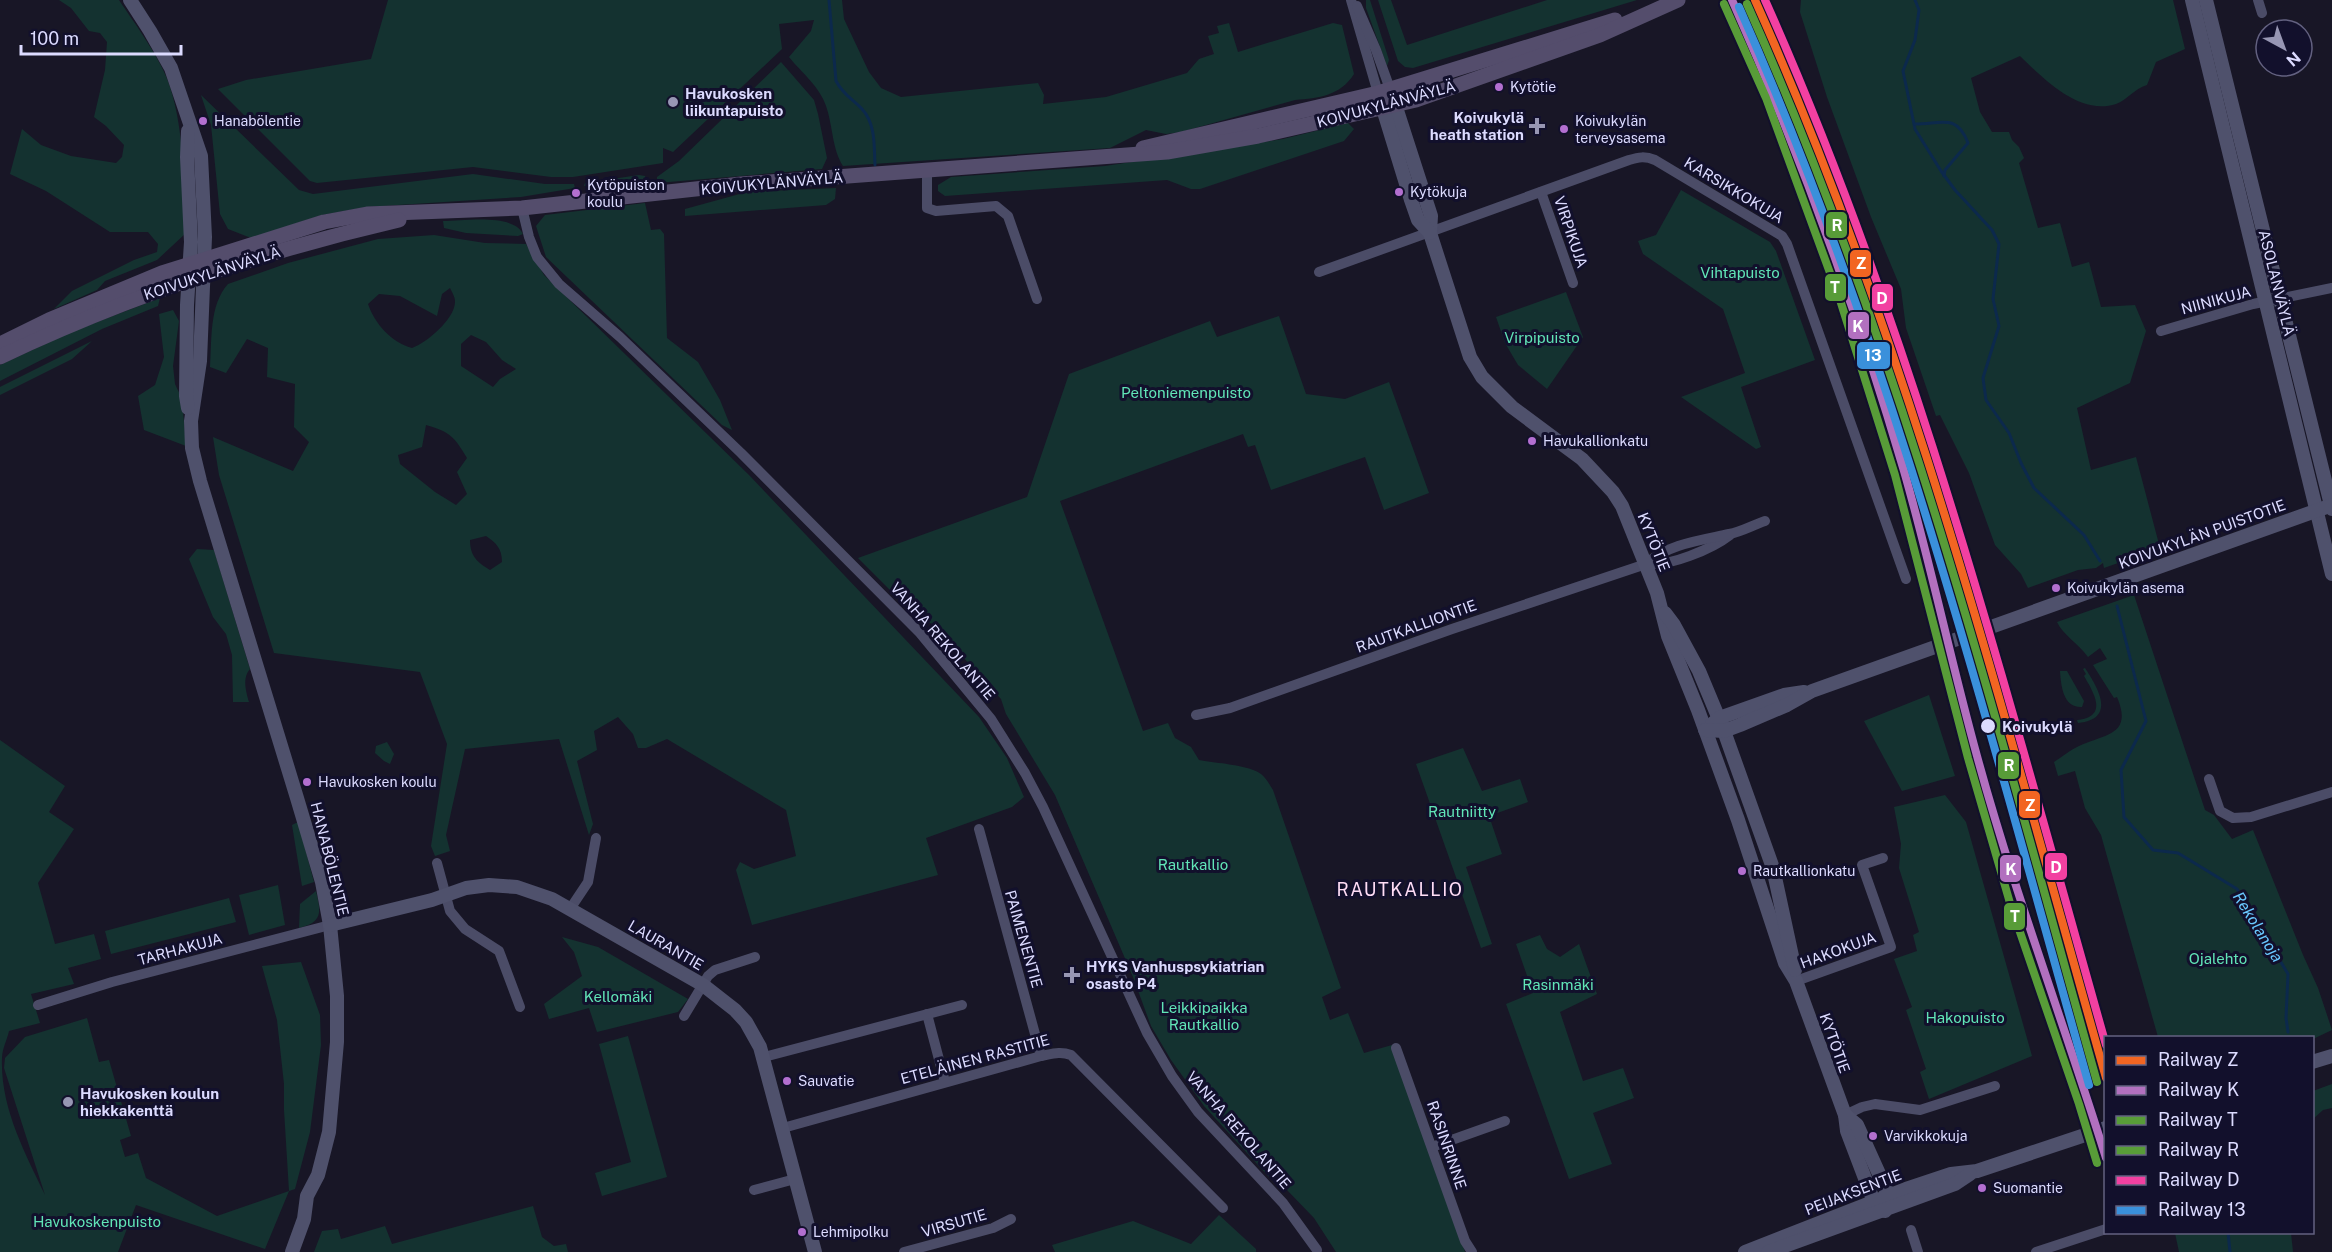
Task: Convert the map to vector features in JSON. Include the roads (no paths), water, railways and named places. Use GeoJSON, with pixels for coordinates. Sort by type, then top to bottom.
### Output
{"type":"FeatureCollection","features":[{"type":"Feature","properties":{"kind":"main road","name":"KOIVUKYLÄNVÄYLÄ"},"geometry":{"type":"LineString","coordinates":[[0,357],[197,269],[324,222],[368,214],[522,208],[741,184],[927,172],[1167,152],[1389,107],[1509,69],[1600,35],[1678,0]]}},
{"type":"Feature","properties":{"kind":"main road","name":"KOIVUKYLÄNVÄYLÄ"},"geometry":{"type":"LineString","coordinates":[[1114,156],[1164,142],[1384,91],[1597,25],[1647,12]]}},
{"type":"Feature","properties":{"kind":"main road","name":"KOIVUKYLÄNVÄYLÄ"},"geometry":{"type":"LineString","coordinates":[[0,344],[107,294],[197,269]]}},
{"type":"Feature","properties":{"kind":"street","name":"HANABÖLENTIE"},"geometry":{"type":"LineString","coordinates":[[130,0],[178,83],[201,156],[205,237],[197,269],[186,396],[191,421],[192,448],[200,481],[296,791],[322,882],[330,925],[337,996],[337,1042],[329,1132],[318,1174],[307,1196],[304,1219],[292,1252]]}},
{"type":"Feature","properties":{"kind":"street"},"geometry":{"type":"LineString","coordinates":[[1352,0],[1376,50],[1384,91]]}},
{"type":"Feature","properties":{"kind":"street","name":"ASOLANVÄYLÄ"},"geometry":{"type":"LineString","coordinates":[[2192,0],[2332,574]]}},
{"type":"Feature","properties":{"kind":"street","name":"ASOLANVÄYLÄ"},"geometry":{"type":"LineString","coordinates":[[2206,0],[2332,506]]}},
{"type":"Feature","properties":{"kind":"street"},"geometry":{"type":"LineString","coordinates":[[2258,0],[2262,13]]}},
{"type":"Feature","properties":{"kind":"street","name":"KYTÖTIE"},"geometry":{"type":"LineString","coordinates":[[1384,91],[1431,216],[1430,233],[1470,357],[1482,377],[1512,407],[1582,459],[1613,492],[1630,524],[1662,610],[1668,636],[1705,730],[1785,963],[1796,981],[1845,1115],[1847,1131],[1880,1206]]}},
{"type":"Feature","properties":{"kind":"street","name":"KARSIKKOKUJA"},"geometry":{"type":"LineString","coordinates":[[1430,233],[1629,160],[1648,157],[1782,236],[1906,579]]}},
{"type":"Feature","properties":{"kind":"street"},"geometry":{"type":"LineString","coordinates":[[927,172],[927,208],[936,212],[996,206],[1008,216],[1037,299]]}},
{"type":"Feature","properties":{"kind":"street","name":"VIRPIKUJA"},"geometry":{"type":"LineString","coordinates":[[1541,192],[1572,283]]}},
{"type":"Feature","properties":{"kind":"street","name":"VANHA REKOLANTIE"},"geometry":{"type":"LineString","coordinates":[[522,208],[537,257],[559,284],[620,337],[886,597],[940,656],[991,719],[1025,772],[1043,807],[1147,1033],[1172,1076],[1198,1112],[1283,1203],[1317,1250]]}},
{"type":"Feature","properties":{"kind":"street"},"geometry":{"type":"LineString","coordinates":[[1319,272],[1430,233]]}},
{"type":"Feature","properties":{"kind":"street","name":"NIINIKUJA"},"geometry":{"type":"LineString","coordinates":[[2161,331],[2332,288]]}},
{"type":"Feature","properties":{"kind":"street","name":"KOIVUKYLÄN PUISTOTIE"},"geometry":{"type":"LineString","coordinates":[[1705,730],[1787,705],[1812,691],[2332,506]]}},
{"type":"Feature","properties":{"kind":"street","name":"RAUTKALLIONTIE"},"geometry":{"type":"LineString","coordinates":[[1196,715],[1230,708],[1452,629],[1646,564],[1658,566],[1715,545],[1730,534],[1765,521]]}},
{"type":"Feature","properties":{"kind":"street","name":"KYTÖTIE"},"geometry":{"type":"LineString","coordinates":[[1662,610],[1674,625],[1699,671],[1721,724],[1773,868],[1795,965],[1796,981]]}},
{"type":"Feature","properties":{"kind":"street"},"geometry":{"type":"LineString","coordinates":[[2209,779],[2220,812],[2233,819],[2252,817],[2332,792]]}},
{"type":"Feature","properties":{"kind":"street","name":"PAIMENENTIE"},"geometry":{"type":"LineString","coordinates":[[979,829],[1041,1056]]}},
{"type":"Feature","properties":{"kind":"street"},"geometry":{"type":"LineString","coordinates":[[570,909],[588,882],[596,838]]}},
{"type":"Feature","properties":{"kind":"street","name":"HAKOKUJA"},"geometry":{"type":"LineString","coordinates":[[1796,981],[1891,947],[1862,865],[1883,858]]}},
{"type":"Feature","properties":{"kind":"street"},"geometry":{"type":"LineString","coordinates":[[437,863],[450,911],[459,923],[499,951],[520,1008]]}},
{"type":"Feature","properties":{"kind":"street","name":"LAURANTIE"},"geometry":{"type":"LineString","coordinates":[[330,925],[446,896],[466,888],[489,885],[518,887],[552,899],[703,985],[735,1010],[746,1022],[764,1057],[815,1252]]}},
{"type":"Feature","properties":{"kind":"street","name":"TARHAKUJA"},"geometry":{"type":"LineString","coordinates":[[38,1005],[112,982],[330,925]]}},
{"type":"Feature","properties":{"kind":"street"},"geometry":{"type":"LineString","coordinates":[[684,1016],[715,970],[755,957]]}},
{"type":"Feature","properties":{"kind":"street"},"geometry":{"type":"LineString","coordinates":[[764,1057],[962,1005]]}},
{"type":"Feature","properties":{"kind":"street"},"geometry":{"type":"LineString","coordinates":[[927,1014],[945,1083]]}},
{"type":"Feature","properties":{"kind":"street","name":"RASINRINNE"},"geometry":{"type":"LineString","coordinates":[[1396,1048],[1465,1241],[1472,1252]]}},
{"type":"Feature","properties":{"kind":"street","name":"ETELÄINEN RASTITIE"},"geometry":{"type":"LineString","coordinates":[[783,1128],[1058,1052],[1071,1055],[1222,1208]]}},
{"type":"Feature","properties":{"kind":"street"},"geometry":{"type":"LineString","coordinates":[[2314,1062],[2332,1056]]}},
{"type":"Feature","properties":{"kind":"street"},"geometry":{"type":"LineString","coordinates":[[1845,1115],[1875,1104],[1920,1110],[1995,1086]]}},
{"type":"Feature","properties":{"kind":"street","name":"KYTÖTIE"},"geometry":{"type":"LineString","coordinates":[[1845,1115],[1857,1125],[1889,1196]]}},
{"type":"Feature","properties":{"kind":"street"},"geometry":{"type":"LineString","coordinates":[[1432,1147],[1505,1121]]}},
{"type":"Feature","properties":{"kind":"street","name":"PEIJAKSENTIE"},"geometry":{"type":"LineString","coordinates":[[1768,1252],[1880,1206],[1889,1196],[1951,1174],[1974,1172],[2104,1129]]}},
{"type":"Feature","properties":{"kind":"street","name":"PEIJAKSENTIE"},"geometry":{"type":"LineString","coordinates":[[1745,1252],[1880,1206],[1955,1185],[1974,1172]]}},
{"type":"Feature","properties":{"kind":"street"},"geometry":{"type":"LineString","coordinates":[[754,1190],[795,1179]]}},
{"type":"Feature","properties":{"kind":"street","name":"VIRSUTIE"},"geometry":{"type":"LineString","coordinates":[[904,1252],[993,1228],[1011,1219]]}},
{"type":"Feature","properties":{"kind":"street"},"geometry":{"type":"LineString","coordinates":[[1911,1230],[1918,1252]]}},
{"type":"Feature","properties":{"kind":"street"},"geometry":{"type":"LineString","coordinates":[[2036,1252],[2104,1230]]}},
{"type":"Feature","properties":{"kind":"waterway"},"geometry":{"type":"LineString","coordinates":[[829,0],[836,81],[845,94],[867,115],[873,136],[875,165]]}},
{"type":"Feature","properties":{"kind":"waterway","name":"Rekolanoja"},"geometry":{"type":"LineString","coordinates":[[1915,0],[1919,10],[1915,40],[1903,71],[1915,129],[1941,171],[1955,190],[1992,230],[1999,244],[1993,299],[1999,326],[1983,378],[1986,400],[2009,433],[2034,488],[2084,535],[2100,561]]}},
{"type":"Feature","properties":{"kind":"waterway","name":"Rekolanoja"},"geometry":{"type":"LineString","coordinates":[[1915,124],[1947,122],[1959,127],[1964,134],[1968,143],[1945,170],[1944,176]]}},
{"type":"Feature","properties":{"kind":"waterway","name":"Rekolanoja"},"geometry":{"type":"LineString","coordinates":[[2117,606],[2146,721],[2121,770],[2124,817],[2153,850],[2178,853],[2237,889],[2288,974],[2286,1018],[2288,1032]]}},
{"type":"Feature","properties":{"kind":"waterway","name":"Rekolanoja"},"geometry":{"type":"LineString","coordinates":[[2228,1234],[2230,1252]]}},
{"type":"Feature","properties":{"kind":"rail line","name":"K"},"geometry":{"type":"LineString","coordinates":[[1732,0],[1804,174],[1867,351],[1914,506],[1991,807],[2104,1152]]}},
{"type":"Feature","properties":{"kind":"rail line","name":"Z"},"geometry":{"type":"LineString","coordinates":[[1755,0],[1810,131],[1861,263],[1907,397],[1991,668],[2104,1071]]}},
{"type":"Feature","properties":{"kind":"rail line","name":"D"},"geometry":{"type":"LineString","coordinates":[[1765,0],[1819,127],[1868,255],[1912,385],[1994,648],[2104,1038]]}},
{"type":"Feature","properties":{"kind":"rail line","name":"T"},"geometry":{"type":"LineString","coordinates":[[1724,4],[1766,98],[1841,303],[1895,475],[1968,758],[2010,903],[2097,1163]]}},
{"type":"Feature","properties":{"kind":"rail line","name":"R"},"geometry":{"type":"LineString","coordinates":[[1747,4],[1802,135],[1853,267],[1899,401],[1982,672],[2097,1082]]}},
{"type":"Feature","properties":{"kind":"rail line","name":"13"},"geometry":{"type":"LineString","coordinates":[[1739,7],[1794,138],[1844,270],[1890,404],[1974,675],[2089,1085]]}},
{"type":"Feature","properties":{"kind":"place","name":"Kytötie"},"geometry":{"type":"Point","coordinates":[1499,87]}},
{"type":"Feature","properties":{"kind":"place","name":"Havukosken liikuntapuisto"},"geometry":{"type":"Point","coordinates":[673,102]}},
{"type":"Feature","properties":{"kind":"place","name":"Hanabölentie"},"geometry":{"type":"Point","coordinates":[203,121]}},
{"type":"Feature","properties":{"kind":"place","name":"Koivukylä heath station"},"geometry":{"type":"Point","coordinates":[1537,126]}},
{"type":"Feature","properties":{"kind":"place","name":"Koivukylän terveysasema"},"geometry":{"type":"Point","coordinates":[1564,129]}},
{"type":"Feature","properties":{"kind":"place","name":"Kytökuja"},"geometry":{"type":"Point","coordinates":[1399,192]}},
{"type":"Feature","properties":{"kind":"place","name":"Kytöpuiston koulu"},"geometry":{"type":"Point","coordinates":[576,193]}},
{"type":"Feature","properties":{"kind":"place","name":"Havukallionkatu"},"geometry":{"type":"Point","coordinates":[1532,441]}},
{"type":"Feature","properties":{"kind":"place","name":"Koivukylän asema"},"geometry":{"type":"Point","coordinates":[2056,588]}},
{"type":"Feature","properties":{"kind":"place","name":"Koivukylä"},"geometry":{"type":"Point","coordinates":[1988,726]}},
{"type":"Feature","properties":{"kind":"place","name":"Havukosken koulu"},"geometry":{"type":"Point","coordinates":[307,782]}},
{"type":"Feature","properties":{"kind":"place","name":"Rautkallionkatu"},"geometry":{"type":"Point","coordinates":[1742,871]}},
{"type":"Feature","properties":{"kind":"place","name":"HYKS Vanhuspsykiatrian osasto P4"},"geometry":{"type":"Point","coordinates":[1072,975]}},
{"type":"Feature","properties":{"kind":"place","name":"Sauvatie"},"geometry":{"type":"Point","coordinates":[787,1081]}},
{"type":"Feature","properties":{"kind":"place","name":"Havukosken koulun hiekkakenttä"},"geometry":{"type":"Point","coordinates":[68,1102]}},
{"type":"Feature","properties":{"kind":"place","name":"Varvikkokuja"},"geometry":{"type":"Point","coordinates":[1873,1136]}},
{"type":"Feature","properties":{"kind":"place","name":"Suomantie"},"geometry":{"type":"Point","coordinates":[1982,1188]}},
{"type":"Feature","properties":{"kind":"place","name":"Lehmipolku"},"geometry":{"type":"Point","coordinates":[802,1232]}},
{"type":"Feature","properties":{"kind":"district","name":"RAUTKALLIO"},"geometry":{"type":"Point","coordinates":[1400,889]}},
{"type":"Feature","properties":{"kind":"park label","name":"Vihtapuisto"},"geometry":{"type":"Point","coordinates":[1740,272]}},
{"type":"Feature","properties":{"kind":"park label","name":"Virpipuisto"},"geometry":{"type":"Point","coordinates":[1542,337]}},
{"type":"Feature","properties":{"kind":"park label","name":"Peltoniemenpuisto"},"geometry":{"type":"Point","coordinates":[1186,392]}},
{"type":"Feature","properties":{"kind":"park label","name":"Rautniitty"},"geometry":{"type":"Point","coordinates":[1462,811]}},
{"type":"Feature","properties":{"kind":"park label","name":"Rautkallio"},"geometry":{"type":"Point","coordinates":[1193,864]}},
{"type":"Feature","properties":{"kind":"park label","name":"Ojalehto"},"geometry":{"type":"Point","coordinates":[2218,958]}},
{"type":"Feature","properties":{"kind":"park label","name":"Rasinmäki"},"geometry":{"type":"Point","coordinates":[1558,984]}},
{"type":"Feature","properties":{"kind":"park label","name":"Kellomäki"},"geometry":{"type":"Point","coordinates":[618,996]}},
{"type":"Feature","properties":{"kind":"park label","name":"Leikkipaikka Rautkallio"},"geometry":{"type":"Point","coordinates":[1204,1016]}},
{"type":"Feature","properties":{"kind":"park label","name":"Hakopuisto"},"geometry":{"type":"Point","coordinates":[1965,1017]}},
{"type":"Feature","properties":{"kind":"park label","name":"Havukoskenpuisto"},"geometry":{"type":"Point","coordinates":[97,1221]}}]}
